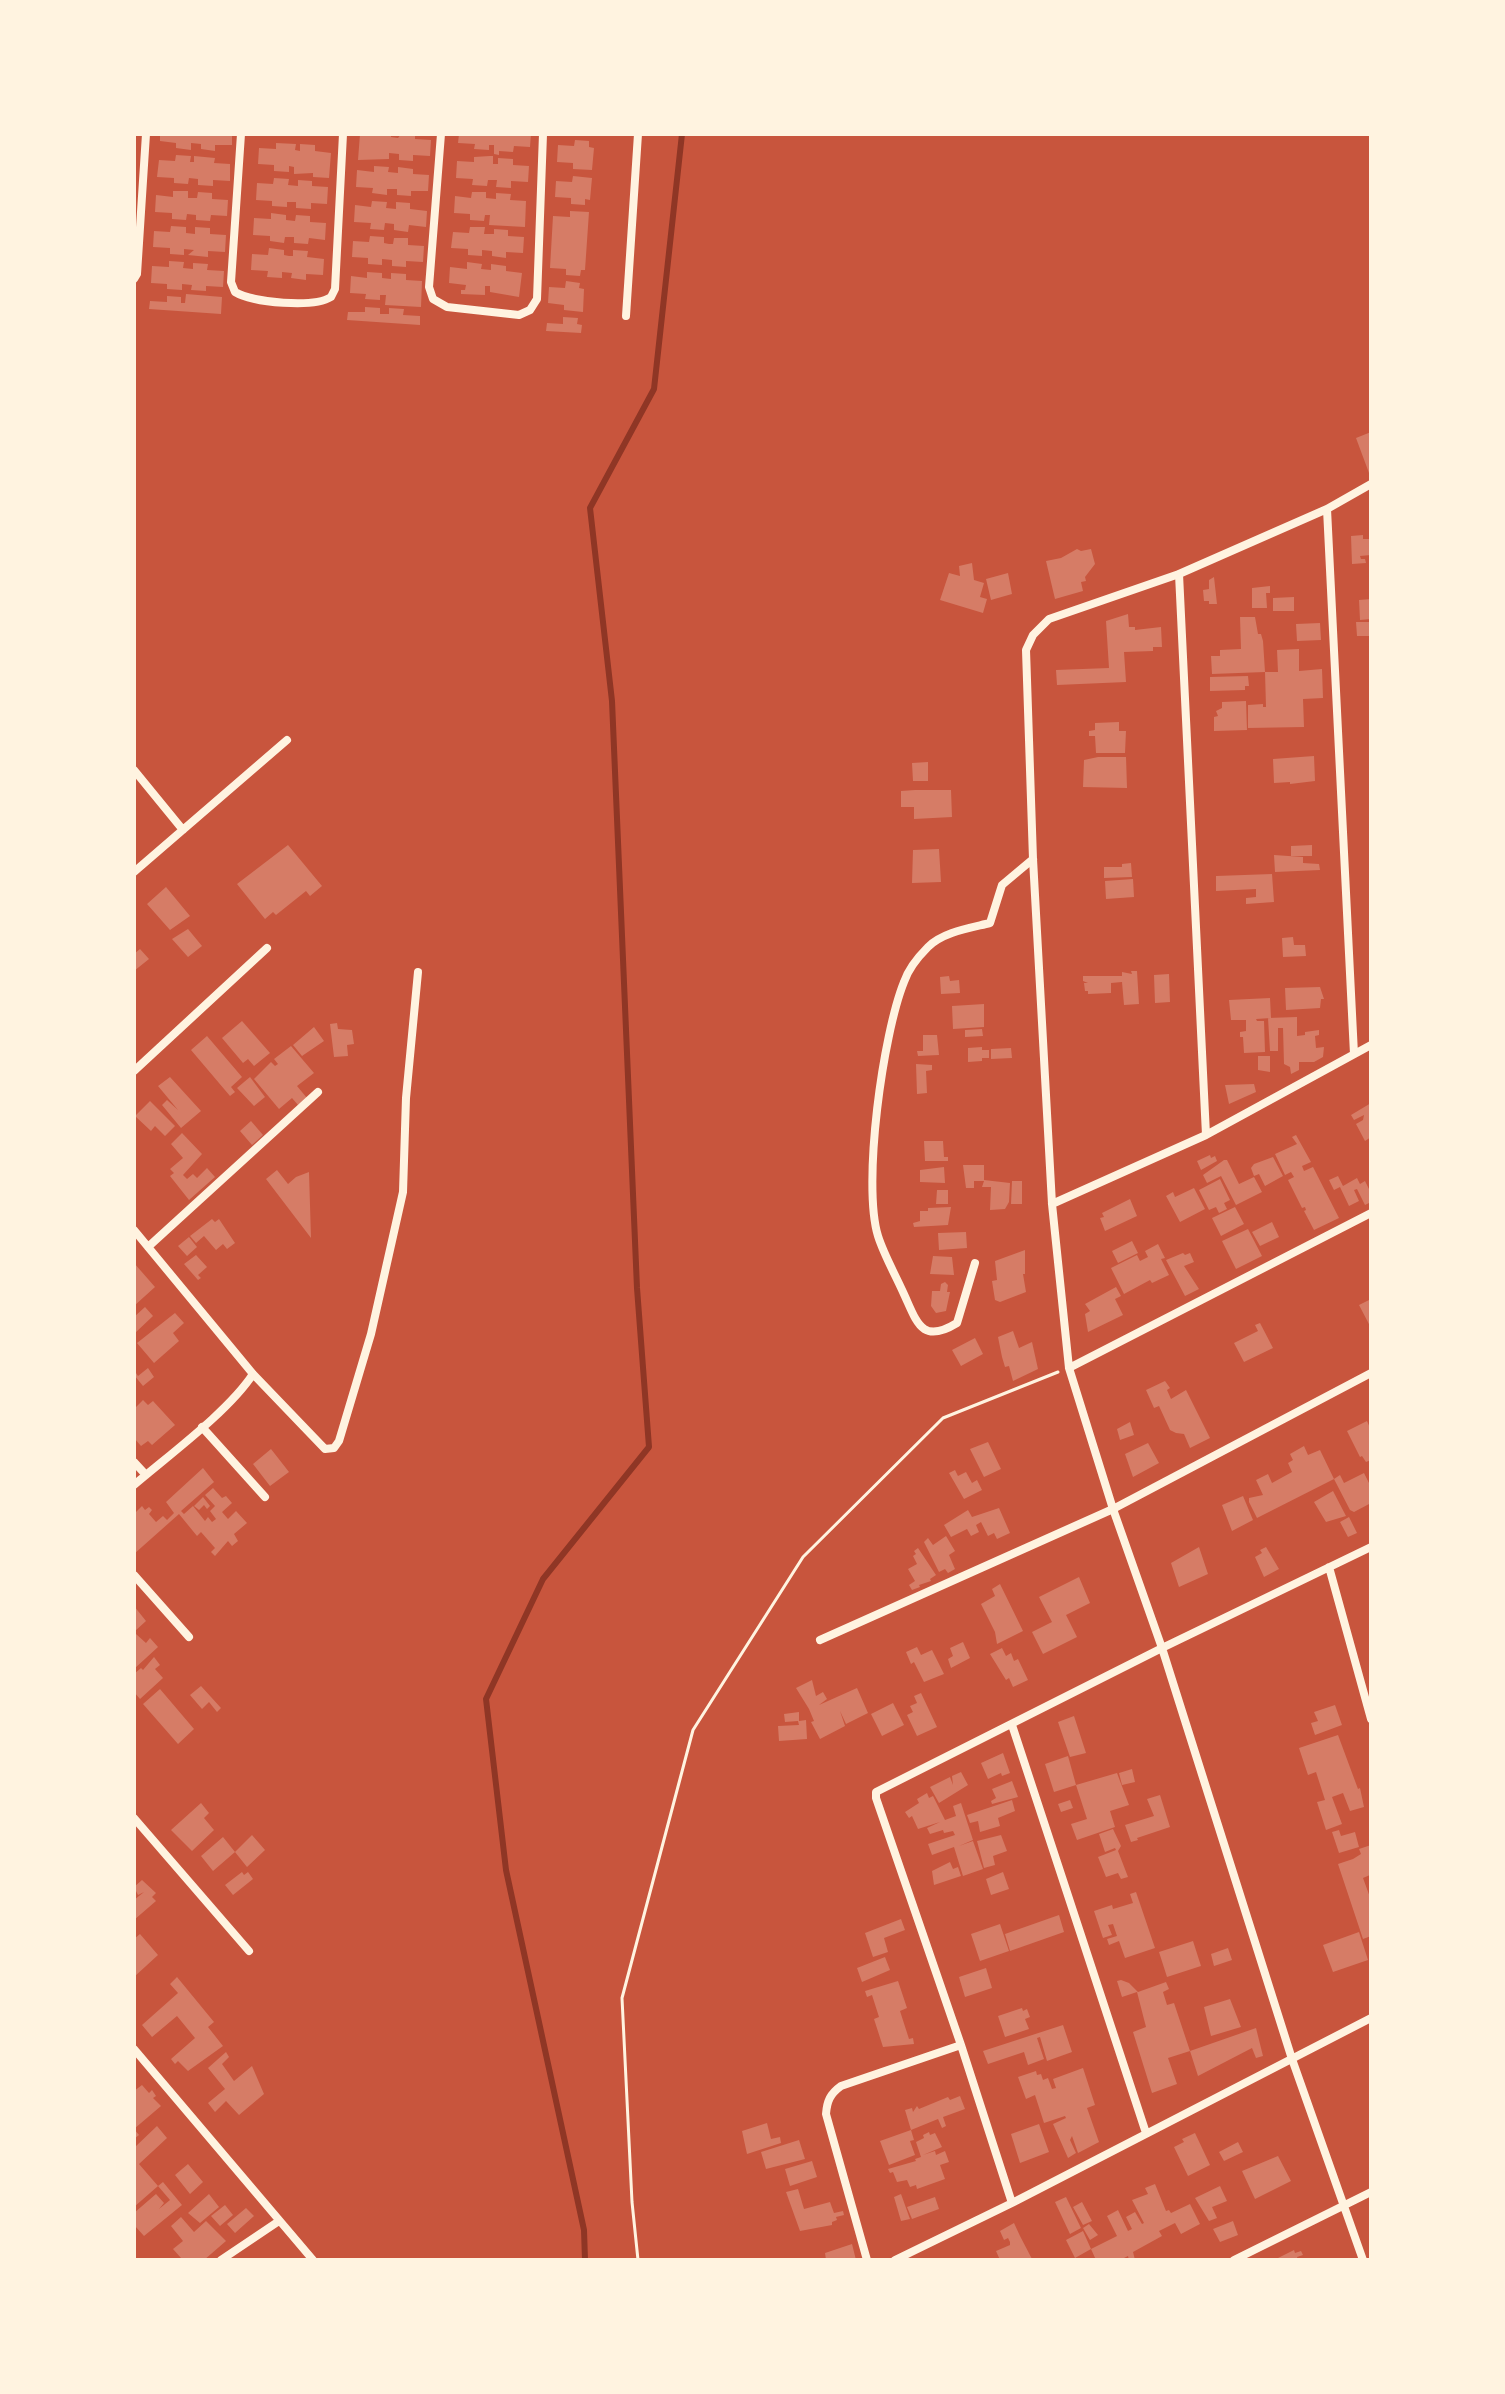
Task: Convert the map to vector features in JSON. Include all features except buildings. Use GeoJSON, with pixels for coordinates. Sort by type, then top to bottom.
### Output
{"type":"FeatureCollection","features":[{"type":"Feature","properties":{"kind":"street"},"geometry":{"type":"LineString","coordinates":[[134,279],[137,274],[146,134]]}},
{"type":"Feature","properties":{"kind":"street"},"geometry":{"type":"LineString","coordinates":[[241,134],[231,282],[235,292],[254,300],[319,303],[331,297],[335,289],[343,134]]}},
{"type":"Feature","properties":{"kind":"street"},"geometry":{"type":"LineString","coordinates":[[441,134],[429,287],[433,299],[447,307],[519,315],[530,310],[537,299],[543,134]]}},
{"type":"Feature","properties":{"kind":"street"},"geometry":{"type":"LineString","coordinates":[[626,316],[638,134]]}},
{"type":"Feature","properties":{"kind":"street"},"geometry":{"type":"LineString","coordinates":[[1363,2260],[1292,2059],[1162,1648],[1113,1509],[1069,1368],[1052,1204],[1033,859],[1026,650],[1033,635],[1049,619],[1179,574],[1327,509],[1371,484]]}},
{"type":"Feature","properties":{"kind":"street"},"geometry":{"type":"LineString","coordinates":[[1327,509],[1354,1054]]}},
{"type":"Feature","properties":{"kind":"street"},"geometry":{"type":"LineString","coordinates":[[1179,574],[1206,1135]]}},
{"type":"Feature","properties":{"kind":"street"},"geometry":{"type":"LineString","coordinates":[[134,872],[287,740]]}},
{"type":"Feature","properties":{"kind":"street"},"geometry":{"type":"LineString","coordinates":[[134,770],[183,830]]}},
{"type":"Feature","properties":{"kind":"street"},"geometry":{"type":"LineString","coordinates":[[975,1263],[957,1323],[941,1333],[928,1332],[916,1321],[878,1236],[872,1197],[879,1099],[894,1009],[905,978],[928,947],[940,938],[990,923],[1002,885],[1033,859]]}},
{"type":"Feature","properties":{"kind":"street"},"geometry":{"type":"LineString","coordinates":[[134,1071],[267,948]]}},
{"type":"Feature","properties":{"kind":"street"},"geometry":{"type":"LineString","coordinates":[[134,1230],[253,1374],[325,1449],[334,1448],[339,1441],[371,1334],[403,1192],[406,1098],[418,972]]}},
{"type":"Feature","properties":{"kind":"street"},"geometry":{"type":"LineString","coordinates":[[1052,1204],[1206,1135],[1371,1045]]}},
{"type":"Feature","properties":{"kind":"street"},"geometry":{"type":"LineString","coordinates":[[148,1247],[318,1092]]}},
{"type":"Feature","properties":{"kind":"street"},"geometry":{"type":"LineString","coordinates":[[1069,1368],[1371,1213]]}},
{"type":"Feature","properties":{"kind":"street"},"geometry":{"type":"LineString","coordinates":[[820,1640],[1113,1509],[1371,1373]]}},
{"type":"Feature","properties":{"kind":"street"},"geometry":{"type":"LineString","coordinates":[[134,1485],[202,1427],[247,1384],[253,1374]]}},
{"type":"Feature","properties":{"kind":"street"},"geometry":{"type":"LineString","coordinates":[[202,1427],[265,1497]]}},
{"type":"Feature","properties":{"kind":"street"},"geometry":{"type":"LineString","coordinates":[[134,1462],[146,1475]]}},
{"type":"Feature","properties":{"kind":"street"},"geometry":{"type":"LineString","coordinates":[[1012,2203],[876,1798],[879,1790],[1371,1547]]}},
{"type":"Feature","properties":{"kind":"street"},"geometry":{"type":"LineString","coordinates":[[1329,1567],[1371,1719]]}},
{"type":"Feature","properties":{"kind":"street"},"geometry":{"type":"LineString","coordinates":[[134,1575],[189,1637]]}},
{"type":"Feature","properties":{"kind":"street"},"geometry":{"type":"LineString","coordinates":[[1012,1725],[1146,2133]]}},
{"type":"Feature","properties":{"kind":"street"},"geometry":{"type":"LineString","coordinates":[[134,1818],[249,1951]]}},
{"type":"Feature","properties":{"kind":"street"},"geometry":{"type":"LineString","coordinates":[[895,2260],[1371,2018]]}},
{"type":"Feature","properties":{"kind":"street"},"geometry":{"type":"LineString","coordinates":[[867,2260],[826,2114],[827,2102],[832,2092],[841,2086],[961,2045]]}},
{"type":"Feature","properties":{"kind":"street"},"geometry":{"type":"LineString","coordinates":[[134,2049],[313,2260]]}},
{"type":"Feature","properties":{"kind":"street"},"geometry":{"type":"LineString","coordinates":[[1234,2260],[1371,2192]]}},
{"type":"Feature","properties":{"kind":"street"},"geometry":{"type":"LineString","coordinates":[[221,2260],[279,2221]]}},
{"type":"Feature","properties":{"kind":"path"},"geometry":{"type":"LineString","coordinates":[[638,2260],[632,2202],[622,1998],[693,1730],[803,1557],[943,1418],[1069,1368]]}},
{"type":"Feature","properties":{"kind":"waterway"},"geometry":{"type":"LineString","coordinates":[[585,2260],[584,2230],[506,1870],[486,1699],[543,1579],[649,1447],[637,1288],[612,701],[590,508],[654,389],[682,134]]}}]}
